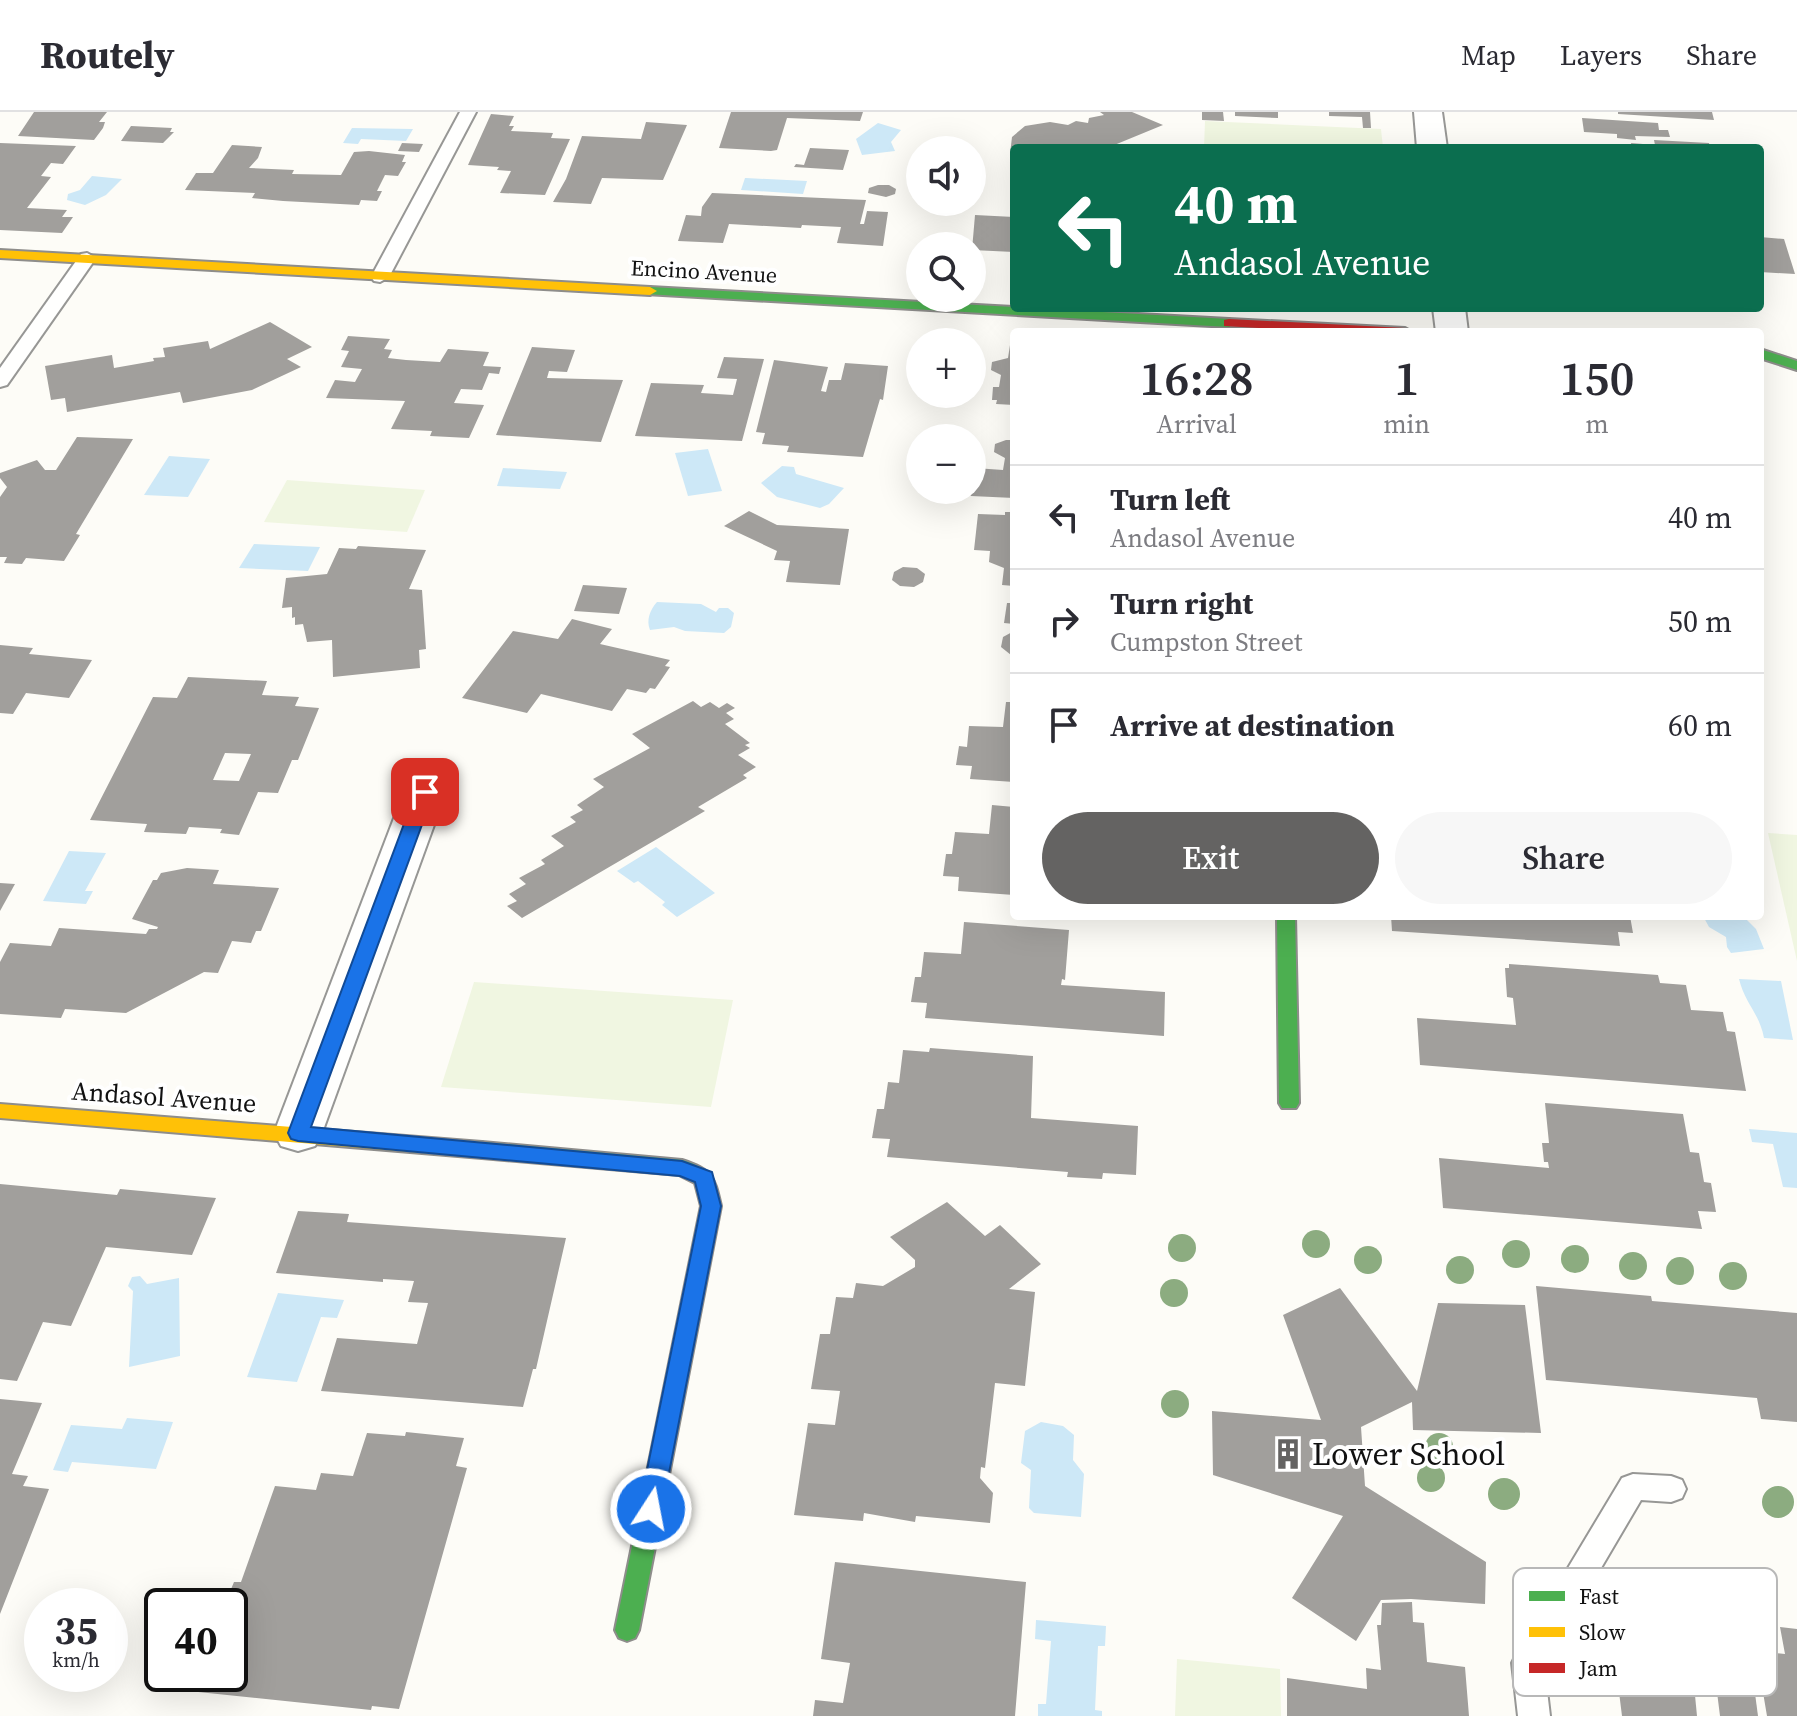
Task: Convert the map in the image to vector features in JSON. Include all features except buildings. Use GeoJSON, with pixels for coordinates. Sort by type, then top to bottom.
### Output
{"type":"FeatureCollection","features":[{"type":"Feature","properties":{"kind":"street"},"geometry":{"type":"LineString","coordinates":[[1428,112],[1432,144]]}},
{"type":"Feature","properties":{"kind":"street","name":"Encino Avenue"},"geometry":{"type":"LineString","coordinates":[[0,254],[1280,328]]}},
{"type":"Feature","properties":{"kind":"street"},"geometry":{"type":"LineString","coordinates":[[1764,354],[1794,364]]}},
{"type":"Feature","properties":{"kind":"street"},"geometry":{"type":"LineString","coordinates":[[298,1133],[425,792]]}},
{"type":"Feature","properties":{"kind":"street"},"geometry":{"type":"LineString","coordinates":[[1286,920],[1289,1103]]}},
{"type":"Feature","properties":{"kind":"street","name":"Andasol Avenue"},"geometry":{"type":"LineString","coordinates":[[0,1111],[298,1133],[682,1168],[704,1178],[711,1206],[627,1630]]}},
{"type":"Feature","properties":{"kind":"lane"},"geometry":{"type":"LineString","coordinates":[[380,277],[468,112]]}},
{"type":"Feature","properties":{"kind":"lane"},"geometry":{"type":"LineString","coordinates":[[0,381],[87,258]]}},
{"type":"Feature","properties":{"kind":"lane"},"geometry":{"type":"LineString","coordinates":[[1585,1568],[1633,1487],[1671,1489]]}},
{"type":"Feature","properties":{"kind":"lane"},"geometry":{"type":"LineString","coordinates":[[1532,1696],[1534,1716]]}},
{"type":"Feature","properties":{"kind":"green space"},"geometry":{"type":"Polygon","coordinates":[[[1205,121],[1381,129],[1383,144],[1204,144],[1205,121]]]}},
{"type":"Feature","properties":{"kind":"green space"},"geometry":{"type":"Polygon","coordinates":[[[287,480],[425,490],[407,532],[264,522],[287,480]]]}},
{"type":"Feature","properties":{"kind":"green space"},"geometry":{"type":"Polygon","coordinates":[[[1768,833],[1797,835],[1797,961],[1768,833]]]}},
{"type":"Feature","properties":{"kind":"green space"},"geometry":{"type":"Polygon","coordinates":[[[474,982],[733,1000],[711,1107],[441,1087],[474,982]]]}},
{"type":"Feature","properties":{"kind":"green space"},"geometry":{"type":"Polygon","coordinates":[[[1177,1659],[1280,1669],[1281,1716],[1175,1716],[1177,1659]]]}},
{"type":"Feature","properties":{"kind":"water"},"geometry":{"type":"Polygon","coordinates":[[[878,123],[901,130],[891,142],[895,151],[862,155],[856,139],[878,123]]]}},
{"type":"Feature","properties":{"kind":"water"},"geometry":{"type":"Polygon","coordinates":[[[352,128],[413,129],[406,141],[361,139],[358,144],[343,143],[352,128]]]}},
{"type":"Feature","properties":{"kind":"water"},"geometry":{"type":"Polygon","coordinates":[[[92,176],[122,179],[106,195],[85,205],[67,200],[68,194],[80,190],[92,176]]]}},
{"type":"Feature","properties":{"kind":"water"},"geometry":{"type":"Polygon","coordinates":[[[745,178],[807,181],[803,194],[741,190],[745,178]]]}},
{"type":"Feature","properties":{"kind":"water"},"geometry":{"type":"Polygon","coordinates":[[[708,449],[722,491],[688,496],[675,453],[708,449]]]}},
{"type":"Feature","properties":{"kind":"water"},"geometry":{"type":"Polygon","coordinates":[[[169,456],[210,459],[188,497],[144,495],[169,456]]]}},
{"type":"Feature","properties":{"kind":"water"},"geometry":{"type":"Polygon","coordinates":[[[782,466],[794,467],[796,474],[844,488],[829,504],[820,508],[777,497],[761,483],[782,466]]]}},
{"type":"Feature","properties":{"kind":"water"},"geometry":{"type":"Polygon","coordinates":[[[503,468],[567,472],[560,489],[497,486],[503,468]]]}},
{"type":"Feature","properties":{"kind":"water"},"geometry":{"type":"Polygon","coordinates":[[[254,544],[320,547],[308,571],[239,568],[254,544]]]}},
{"type":"Feature","properties":{"kind":"water"},"geometry":{"type":"Polygon","coordinates":[[[657,602],[701,604],[716,612],[719,608],[728,608],[734,613],[731,627],[724,633],[685,631],[674,627],[650,630],[649,615],[657,602]]]}},
{"type":"Feature","properties":{"kind":"water"},"geometry":{"type":"Polygon","coordinates":[[[656,847],[715,893],[677,917],[662,905],[665,902],[638,881],[634,883],[617,871],[656,847]]]}},
{"type":"Feature","properties":{"kind":"water"},"geometry":{"type":"Polygon","coordinates":[[[69,851],[106,853],[85,891],[93,891],[86,904],[43,901],[69,851]]]}},
{"type":"Feature","properties":{"kind":"water"},"geometry":{"type":"Polygon","coordinates":[[[1705,920],[1747,920],[1756,929],[1764,949],[1731,953],[1726,937],[1709,927],[1705,920]]]}},
{"type":"Feature","properties":{"kind":"water"},"geometry":{"type":"Polygon","coordinates":[[[1739,979],[1781,981],[1793,1040],[1764,1038],[1739,979]]]}},
{"type":"Feature","properties":{"kind":"water"},"geometry":{"type":"Polygon","coordinates":[[[1749,1129],[1797,1133],[1797,1188],[1783,1187],[1773,1144],[1752,1142],[1749,1129]]]}},
{"type":"Feature","properties":{"kind":"water"},"geometry":{"type":"Polygon","coordinates":[[[140,1276],[147,1284],[179,1278],[180,1356],[129,1367],[133,1291],[128,1286],[132,1277],[140,1276]]]}},
{"type":"Feature","properties":{"kind":"water"},"geometry":{"type":"Polygon","coordinates":[[[278,1293],[344,1300],[337,1318],[321,1317],[297,1382],[247,1377],[278,1293]]]}},
{"type":"Feature","properties":{"kind":"water"},"geometry":{"type":"Polygon","coordinates":[[[127,1418],[173,1422],[156,1469],[72,1462],[68,1472],[53,1470],[71,1425],[122,1429],[127,1418]]]}},
{"type":"Feature","properties":{"kind":"water"},"geometry":{"type":"Polygon","coordinates":[[[1041,1422],[1063,1426],[1074,1435],[1073,1460],[1084,1474],[1081,1517],[1034,1513],[1029,1508],[1031,1470],[1021,1463],[1025,1431],[1041,1422]]]}},
{"type":"Feature","properties":{"kind":"water"},"geometry":{"type":"Polygon","coordinates":[[[1036,1620],[1106,1626],[1105,1646],[1098,1646],[1095,1710],[1102,1711],[1102,1716],[1038,1716],[1038,1704],[1046,1704],[1051,1641],[1035,1639],[1036,1620]]]}},
{"type":"Feature","properties":{"kind":"traffic: fast"},"geometry":{"type":"LineString","coordinates":[[650,291],[1010,311]]}},
{"type":"Feature","properties":{"kind":"traffic: fast"},"geometry":{"type":"LineString","coordinates":[[1030,312],[1229,323]]}},
{"type":"Feature","properties":{"kind":"traffic: fast"},"geometry":{"type":"LineString","coordinates":[[1764,354],[1797,366]]}},
{"type":"Feature","properties":{"kind":"traffic: fast"},"geometry":{"type":"LineString","coordinates":[[1286,920],[1289,1103]]}},
{"type":"Feature","properties":{"kind":"traffic: fast"},"geometry":{"type":"LineString","coordinates":[[482,1150],[682,1168],[704,1178],[711,1206],[627,1630]]}},
{"type":"Feature","properties":{"kind":"traffic: slow"},"geometry":{"type":"LineString","coordinates":[[0,254],[650,291]]}},
{"type":"Feature","properties":{"kind":"traffic: slow"},"geometry":{"type":"LineString","coordinates":[[0,1111],[482,1150]]}},
{"type":"Feature","properties":{"kind":"traffic: jam"},"geometry":{"type":"LineString","coordinates":[[1229,323],[1327,328]]}},
{"type":"Feature","properties":{"kind":"place","name":"Lower School"},"geometry":{"type":"Point","coordinates":[1288,1454]}},
{"type":"Feature","properties":{"kind":"route"},"geometry":{"type":"LineString","coordinates":[[425,792],[298,1133],[682,1168],[704,1178],[711,1206],[651,1509]]}}]}
